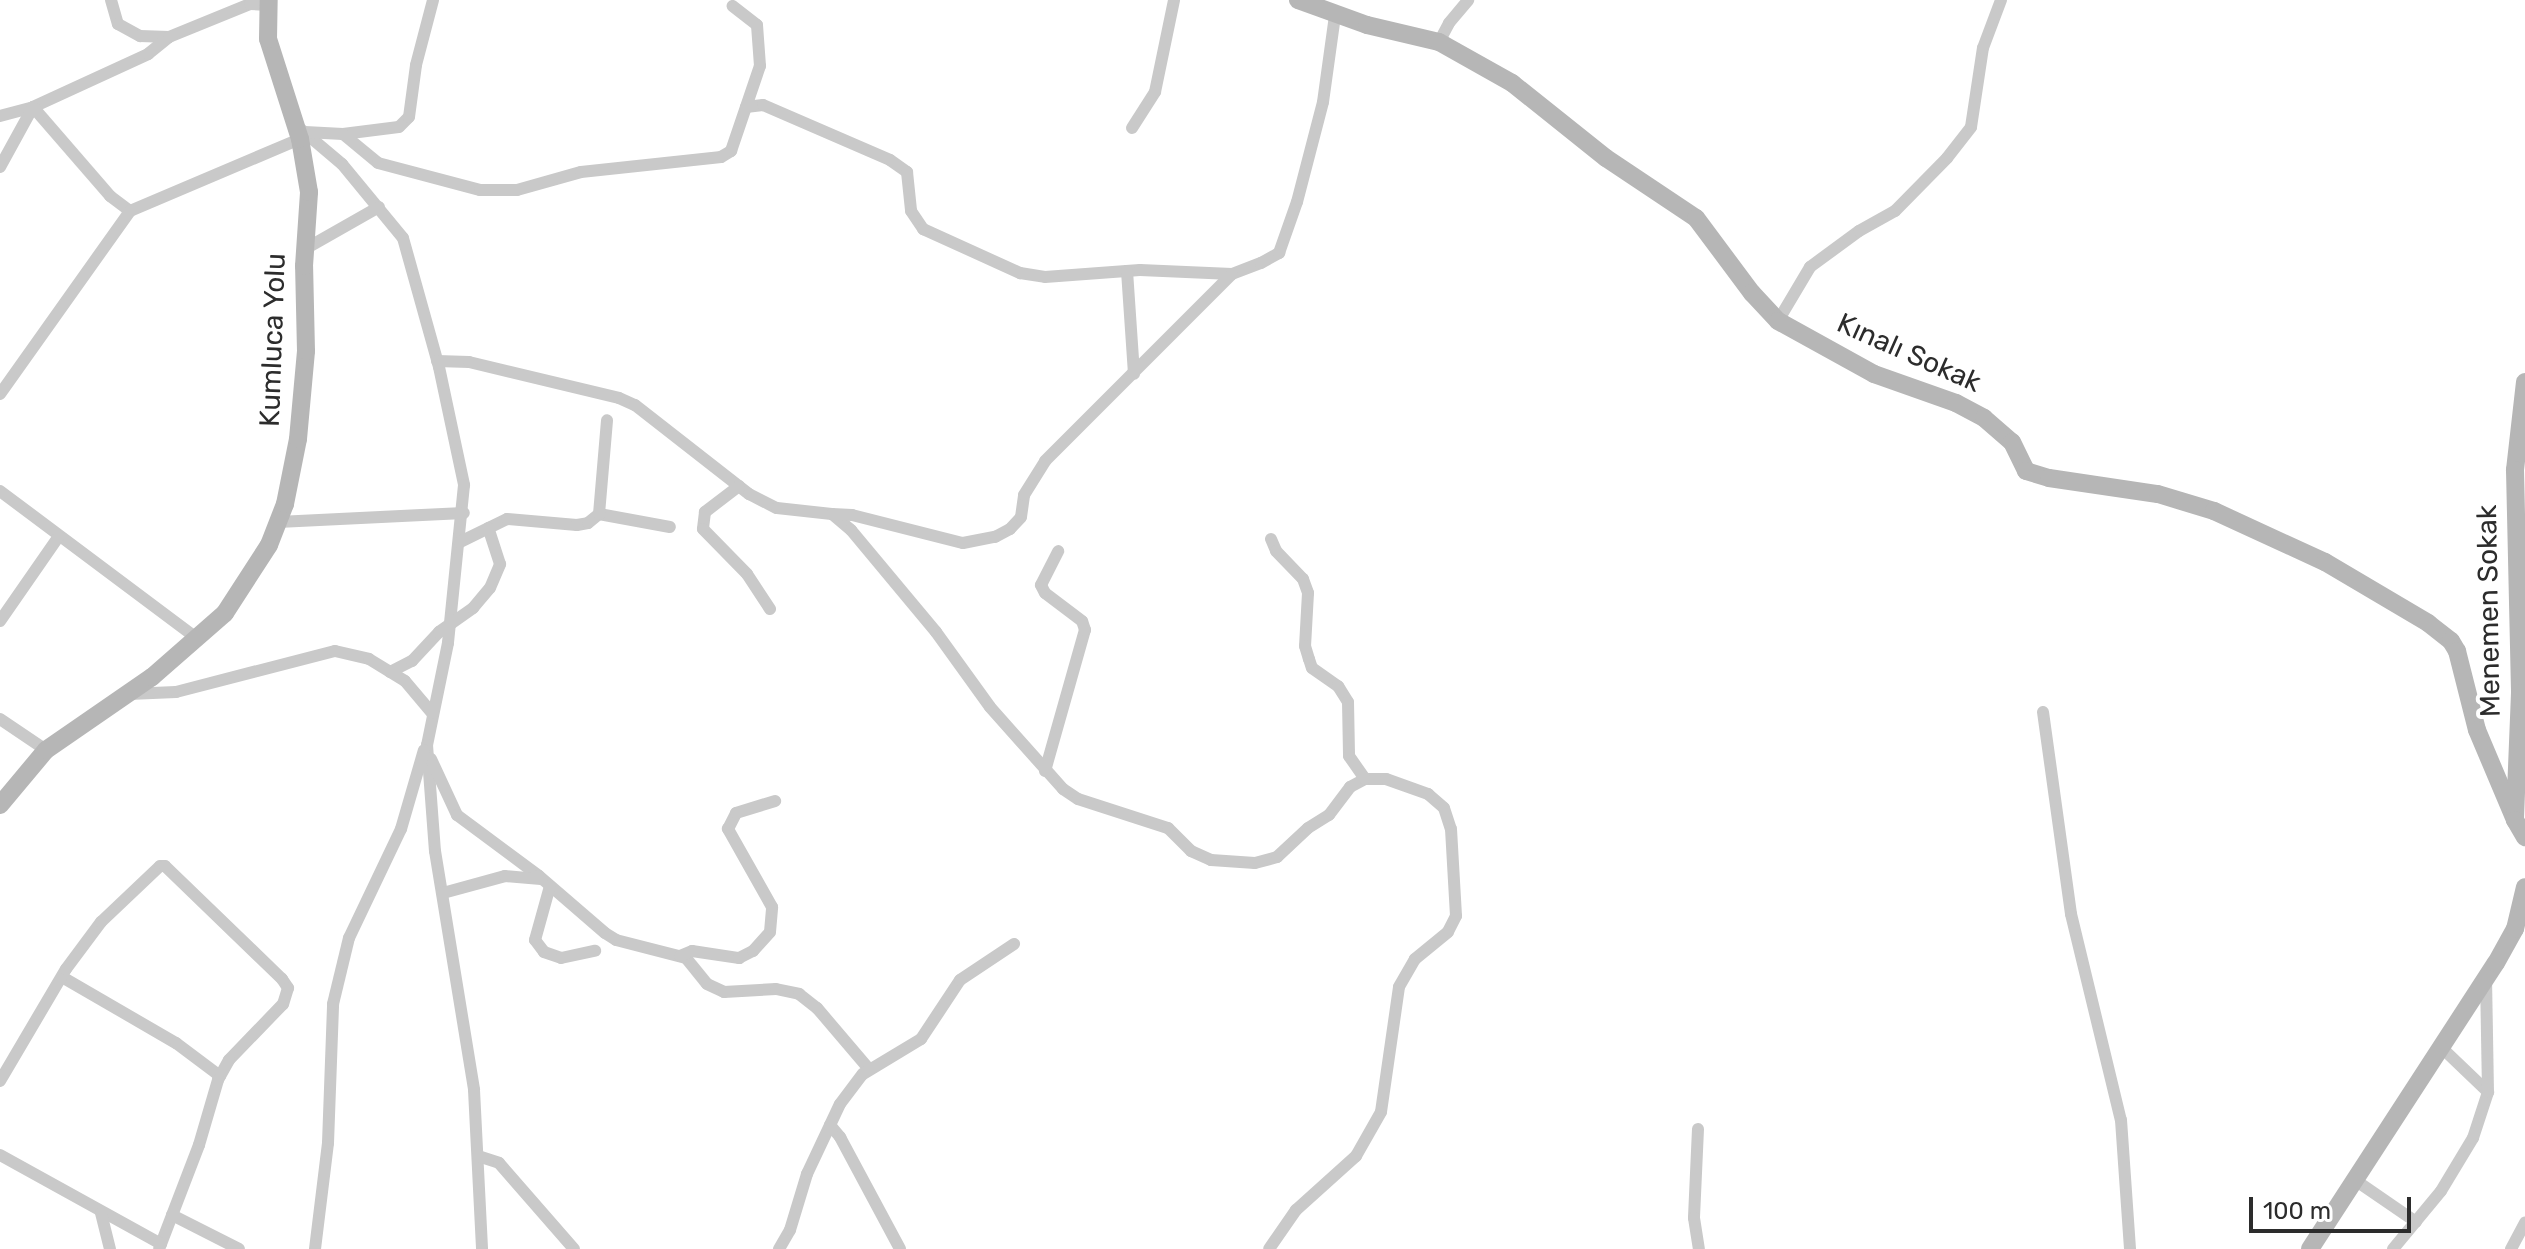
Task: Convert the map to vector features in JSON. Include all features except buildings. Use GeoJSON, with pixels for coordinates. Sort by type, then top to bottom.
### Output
{"type":"FeatureCollection","features":[{"type":"Feature","properties":{"kind":"street"},"geometry":{"type":"LineString","coordinates":[[111,0],[118,24],[140,36],[169,37]]}},
{"type":"Feature","properties":{"kind":"street"},"geometry":{"type":"LineString","coordinates":[[0,394],[130,211],[300,132],[343,134],[399,127],[409,117],[416,65],[433,0]]}},
{"type":"Feature","properties":{"kind":"street"},"geometry":{"type":"LineString","coordinates":[[1132,128],[1155,92],[1174,0]]}},
{"type":"Feature","properties":{"kind":"street"},"geometry":{"type":"LineString","coordinates":[[1439,42],[1468,0]]}},
{"type":"Feature","properties":{"kind":"street"},"geometry":{"type":"LineString","coordinates":[[1778,321],[1810,267],[1859,231],[1895,211],[1947,158],[1971,127],[1983,48],[2001,0]]}},
{"type":"Feature","properties":{"kind":"street","name":"Kınalı Sokak"},"geometry":{"type":"LineString","coordinates":[[1309,1],[1335,15],[1439,42],[1512,83],[1606,158],[1696,218],[1752,293],[1778,321],[1874,374],[1956,403],[1984,418],[2012,442],[2026,471],[2144,492],[2214,511],[2325,562],[2428,623],[2451,641],[2457,651],[2477,730],[2520,822]]}},
{"type":"Feature","properties":{"kind":"street"},"geometry":{"type":"LineString","coordinates":[[0,116],[33,107],[148,54],[169,37],[250,4],[269,2]]}},
{"type":"Feature","properties":{"kind":"street","name":"Kumluca Yolu"},"geometry":{"type":"LineString","coordinates":[[0,805],[46,750],[198,639],[245,586],[278,522],[292,467],[303,398],[309,192],[300,132],[268,39],[269,2]]}},
{"type":"Feature","properties":{"kind":"street"},"geometry":{"type":"LineString","coordinates":[[343,134],[378,163],[459,186],[502,192],[581,172],[721,157],[731,151],[760,66],[757,25],[733,6]]}},
{"type":"Feature","properties":{"kind":"street"},"geometry":{"type":"LineString","coordinates":[[437,361],[469,362],[619,398],[635,405],[739,486],[777,508],[864,518],[963,543],[995,537],[1021,517],[1024,495],[1045,461],[1232,274],[1279,253],[1297,202],[1323,102],[1335,15]]}},
{"type":"Feature","properties":{"kind":"street"},"geometry":{"type":"LineString","coordinates":[[746,107],[763,105],[890,160],[907,172],[911,211],[923,229],[1020,273],[1045,277],[1127,271],[1232,274]]}},
{"type":"Feature","properties":{"kind":"street"},"geometry":{"type":"LineString","coordinates":[[0,167],[33,107]]}},
{"type":"Feature","properties":{"kind":"street"},"geometry":{"type":"LineString","coordinates":[[33,107],[110,196],[130,211]]}},
{"type":"Feature","properties":{"kind":"street"},"geometry":{"type":"LineString","coordinates":[[300,132],[342,164],[403,238],[437,361],[462,474],[464,513],[448,643],[427,745],[401,829],[349,938],[333,1004],[328,1143],[316,1246],[330,1249]]}},
{"type":"Feature","properties":{"kind":"street"},"geometry":{"type":"LineString","coordinates":[[305,249],[379,207]]}},
{"type":"Feature","properties":{"kind":"street"},"geometry":{"type":"LineString","coordinates":[[1127,271],[1134,374]]}},
{"type":"Feature","properties":{"kind":"street","name":"Menemen Sokak"},"geometry":{"type":"LineString","coordinates":[[2520,822],[2520,470],[2525,382]]}},
{"type":"Feature","properties":{"kind":"street"},"geometry":{"type":"LineString","coordinates":[[460,542],[516,519],[577,525],[588,523],[599,514],[607,420]]}},
{"type":"Feature","properties":{"kind":"street"},"geometry":{"type":"LineString","coordinates":[[739,486],[705,512],[703,529],[747,574],[770,609]]}},
{"type":"Feature","properties":{"kind":"street"},"geometry":{"type":"LineString","coordinates":[[0,491],[198,639]]}},
{"type":"Feature","properties":{"kind":"street"},"geometry":{"type":"LineString","coordinates":[[278,522],[464,513]]}},
{"type":"Feature","properties":{"kind":"street"},"geometry":{"type":"LineString","coordinates":[[599,514],[670,527]]}},
{"type":"Feature","properties":{"kind":"street"},"geometry":{"type":"LineString","coordinates":[[832,514],[851,530],[927,620],[990,707],[1045,771],[1078,799],[1168,828],[1191,851],[1211,860],[1255,863],[1277,857],[1292,847],[1308,828],[1329,815],[1350,787],[1365,779],[1386,779],[1428,794],[1444,808],[1451,829],[1456,916],[1448,932],[1415,959],[1399,987],[1381,1112],[1356,1156],[1296,1210],[1269,1249]]}},
{"type":"Feature","properties":{"kind":"street"},"geometry":{"type":"LineString","coordinates":[[390,672],[412,661],[449,624],[473,608],[497,576],[500,564],[488,528]]}},
{"type":"Feature","properties":{"kind":"street"},"geometry":{"type":"LineString","coordinates":[[0,621],[59,536]]}},
{"type":"Feature","properties":{"kind":"street"},"geometry":{"type":"LineString","coordinates":[[1271,539],[1276,551],[1303,579],[1308,593],[1305,646],[1309,659],[1312,668],[1338,686],[1348,702],[1349,756],[1365,779]]}},
{"type":"Feature","properties":{"kind":"street"},"geometry":{"type":"LineString","coordinates":[[1045,771],[1085,630],[1082,621],[1045,593],[1041,585],[1058,551]]}},
{"type":"Feature","properties":{"kind":"street"},"geometry":{"type":"LineString","coordinates":[[126,694],[176,692],[335,651],[369,659],[405,681],[432,713]]}},
{"type":"Feature","properties":{"kind":"street"},"geometry":{"type":"LineString","coordinates":[[2043,712],[2071,914],[2121,1120],[2130,1249]]}},
{"type":"Feature","properties":{"kind":"street"},"geometry":{"type":"LineString","coordinates":[[0,719],[46,750]]}},
{"type":"Feature","properties":{"kind":"street"},"geometry":{"type":"LineString","coordinates":[[427,745],[457,815],[616,940],[680,956],[707,984],[724,992],[776,989],[806,998],[869,1069]]}},
{"type":"Feature","properties":{"kind":"street"},"geometry":{"type":"LineString","coordinates":[[427,745],[435,851],[467,1035],[478,1156],[482,1249]]}},
{"type":"Feature","properties":{"kind":"street"},"geometry":{"type":"LineString","coordinates":[[680,956],[692,951],[739,958],[753,951],[770,932],[772,907],[728,829],[736,813],[775,801]]}},
{"type":"Feature","properties":{"kind":"street"},"geometry":{"type":"LineString","coordinates":[[2520,822],[2525,837]]}},
{"type":"Feature","properties":{"kind":"street"},"geometry":{"type":"LineString","coordinates":[[0,1081],[62,977],[101,922],[160,866],[165,866],[288,988],[283,1004],[229,1060],[220,1076],[160,1247],[0,1155]]}},
{"type":"Feature","properties":{"kind":"street"},"geometry":{"type":"LineString","coordinates":[[443,893],[505,876],[547,883]]}},
{"type":"Feature","properties":{"kind":"street"},"geometry":{"type":"LineString","coordinates":[[547,883],[535,940],[544,952],[561,958],[595,951]]}},
{"type":"Feature","properties":{"kind":"street"},"geometry":{"type":"LineString","coordinates":[[2310,1249],[2486,979],[2515,929],[2525,887]]}},
{"type":"Feature","properties":{"kind":"street"},"geometry":{"type":"LineString","coordinates":[[779,1249],[790,1230],[807,1174],[840,1104],[869,1069],[921,1039],[960,980],[1014,944]]}},
{"type":"Feature","properties":{"kind":"street"},"geometry":{"type":"LineString","coordinates":[[62,977],[176,1043],[220,1076]]}},
{"type":"Feature","properties":{"kind":"street"},"geometry":{"type":"LineString","coordinates":[[2393,1249],[2441,1191],[2473,1138],[2488,1092],[2486,979]]}},
{"type":"Feature","properties":{"kind":"street"},"geometry":{"type":"LineString","coordinates":[[2442,1048],[2488,1092]]}},
{"type":"Feature","properties":{"kind":"street"},"geometry":{"type":"LineString","coordinates":[[830,1125],[848,1150],[900,1249]]}},
{"type":"Feature","properties":{"kind":"street"},"geometry":{"type":"LineString","coordinates":[[1698,1129],[1694,1218],[1699,1249]]}},
{"type":"Feature","properties":{"kind":"street"},"geometry":{"type":"LineString","coordinates":[[478,1156],[499,1163],[574,1249]]}},
{"type":"Feature","properties":{"kind":"street"},"geometry":{"type":"LineString","coordinates":[[2355,1180],[2416,1222]]}},
{"type":"Feature","properties":{"kind":"street"},"geometry":{"type":"LineString","coordinates":[[101,1213],[110,1249]]}},
{"type":"Feature","properties":{"kind":"street"},"geometry":{"type":"LineString","coordinates":[[172,1215],[236,1249]]}},
{"type":"Feature","properties":{"kind":"street"},"geometry":{"type":"LineString","coordinates":[[2511,1249],[2525,1223]]}}]}
